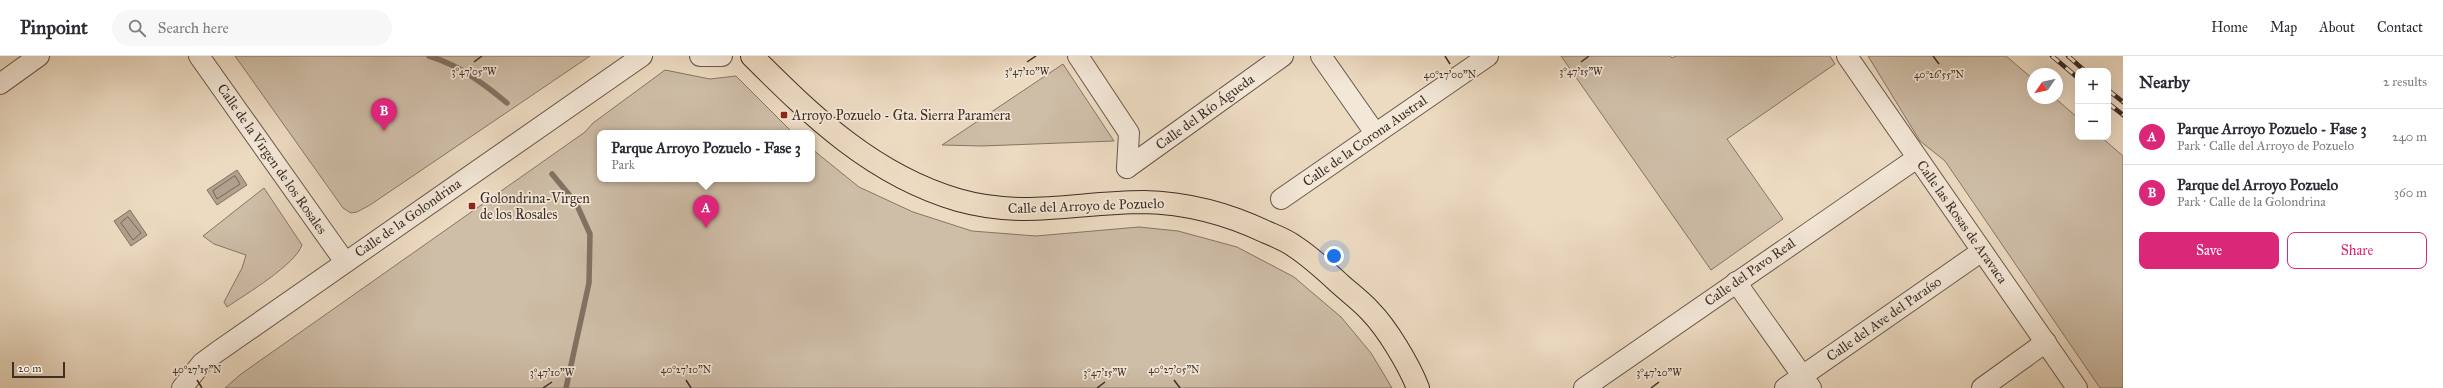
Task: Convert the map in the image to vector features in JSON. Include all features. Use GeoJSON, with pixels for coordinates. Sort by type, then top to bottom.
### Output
{"type":"FeatureCollection","features":[{"type":"Feature","properties":{"kind":"main road","name":"Calle del Arroyo de Pozuelo"},"geometry":{"type":"LineString","coordinates":[[752,56],[818,119],[854,149],[897,177],[927,190],[987,207],[1014,210],[1042,210],[1142,202],[1183,204],[1239,219],[1294,245],[1371,311],[1411,370],[1418,388]]}},
{"type":"Feature","properties":{"kind":"street"},"geometry":{"type":"LineString","coordinates":[[0,84],[39,56]]}},
{"type":"Feature","properties":{"kind":"street","name":"Calle de la Virgen de los Rosales"},"geometry":{"type":"LineString","coordinates":[[199,56],[345,262]]}},
{"type":"Feature","properties":{"kind":"street","name":"Calle de la Golondrina"},"geometry":{"type":"LineString","coordinates":[[182,388],[202,363],[642,56]]}},
{"type":"Feature","properties":{"kind":"street"},"geometry":{"type":"LineString","coordinates":[[700,56],[722,56]]}},
{"type":"Feature","properties":{"kind":"street","name":"Calle del Río Águeda"},"geometry":{"type":"LineString","coordinates":[[1080,57],[1129,133],[1127,168],[1282,56]]}},
{"type":"Feature","properties":{"kind":"street"},"geometry":{"type":"LineString","coordinates":[[1321,56],[1375,133]]}},
{"type":"Feature","properties":{"kind":"street","name":"Calle de la Corona Austral"},"geometry":{"type":"LineString","coordinates":[[1281,199],[1488,56]]}},
{"type":"Feature","properties":{"kind":"street","name":"Calle las Rosas de Aravaca"},"geometry":{"type":"LineString","coordinates":[[1846,56],[2077,388]]}},
{"type":"Feature","properties":{"kind":"street","name":"Calle del Pavo Real"},"geometry":{"type":"LineString","coordinates":[[1584,388],[1917,158]]}},
{"type":"Feature","properties":{"kind":"street","name":"Calle del Ave del Paraíso"},"geometry":{"type":"LineString","coordinates":[[1785,388],[1807,382],[1982,251]]}},
{"type":"Feature","properties":{"kind":"street"},"geometry":{"type":"LineString","coordinates":[[1736,282],[1807,382]]}},
{"type":"Feature","properties":{"kind":"street"},"geometry":{"type":"LineString","coordinates":[[1982,388],[2046,342]]}},
{"type":"Feature","properties":{"kind":"shaded area"},"geometry":{"type":"Polygon","coordinates":[[[235,56],[590,56],[370,205],[357,212],[351,213],[343,208],[235,56]]]}},
{"type":"Feature","properties":{"kind":"shaded area"},"geometry":{"type":"Polygon","coordinates":[[[1561,56],[1670,56],[1672,58],[1676,56],[1830,56],[1835,64],[1727,139],[1783,219],[1711,270],[1561,56]]]}},
{"type":"Feature","properties":{"kind":"shaded area"},"geometry":{"type":"Polygon","coordinates":[[[1868,56],[2006,56],[2027,74],[2027,104],[2062,104],[2075,115],[2075,140],[2104,140],[2123,156],[2123,388],[2100,388],[1945,161],[1920,141],[1868,56]]]}},
{"type":"Feature","properties":{"kind":"shaded area"},"geometry":{"type":"Polygon","coordinates":[[[1063,64],[1114,141],[982,146],[942,145],[1063,64]]]}},
{"type":"Feature","properties":{"kind":"shaded area"},"geometry":{"type":"Polygon","coordinates":[[[665,70],[710,79],[736,76],[790,130],[597,130],[597,182],[815,182],[815,151],[859,187],[913,212],[972,231],[1036,236],[1139,227],[1178,231],[1237,247],[1294,277],[1341,317],[1371,353],[1392,388],[225,388],[241,374],[585,132],[593,123],[665,70]]]}},
{"type":"Feature","properties":{"kind":"shaded area"},"geometry":{"type":"Polygon","coordinates":[[[264,188],[302,245],[298,253],[280,270],[227,307],[224,302],[242,268],[246,255],[214,244],[203,236],[264,188]]]}},
{"type":"Feature","properties":{"kind":"water"},"geometry":{"type":"Polygon","coordinates":[[[237,170],[247,185],[217,205],[207,190],[237,170]]]}},
{"type":"Feature","properties":{"kind":"water"},"geometry":{"type":"Polygon","coordinates":[[[130,210],[147,235],[131,246],[114,221],[130,210]]]}},
{"type":"Feature","properties":{"kind":"waterway"},"geometry":{"type":"LineString","coordinates":[[429,56],[450,64],[470,75],[507,103]]}},
{"type":"Feature","properties":{"kind":"waterway"},"geometry":{"type":"LineString","coordinates":[[552,174],[576,203],[590,234],[589,283],[566,388]]}},
{"type":"Feature","properties":{"kind":"railway"},"geometry":{"type":"LineString","coordinates":[[2052,56],[2075,75]]}},
{"type":"Feature","properties":{"kind":"railway"},"geometry":{"type":"LineString","coordinates":[[2068,56],[2082,68]]}},
{"type":"Feature","properties":{"kind":"railway"},"geometry":{"type":"LineString","coordinates":[[2111,92],[2123,102]]}},
{"type":"Feature","properties":{"kind":"railway"},"geometry":{"type":"LineString","coordinates":[[2109,104],[2123,115]]}},
{"type":"Feature","properties":{"kind":"place","name":"Arroyo Pozuelo - Gta. Sierra Paramera"},"geometry":{"type":"Point","coordinates":[784,115]}},
{"type":"Feature","properties":{"kind":"place","name":"Parque del Arroyo Pozuelo"},"geometry":{"type":"Point","coordinates":[384,131]}},
{"type":"Feature","properties":{"kind":"place","name":"Golondrina-Virgen de los Rosales"},"geometry":{"type":"Point","coordinates":[472,206]}},
{"type":"Feature","properties":{"kind":"place","name":"Parque Arroyo Pozuelo - Fase 3"},"geometry":{"type":"Point","coordinates":[706,228]}}]}
